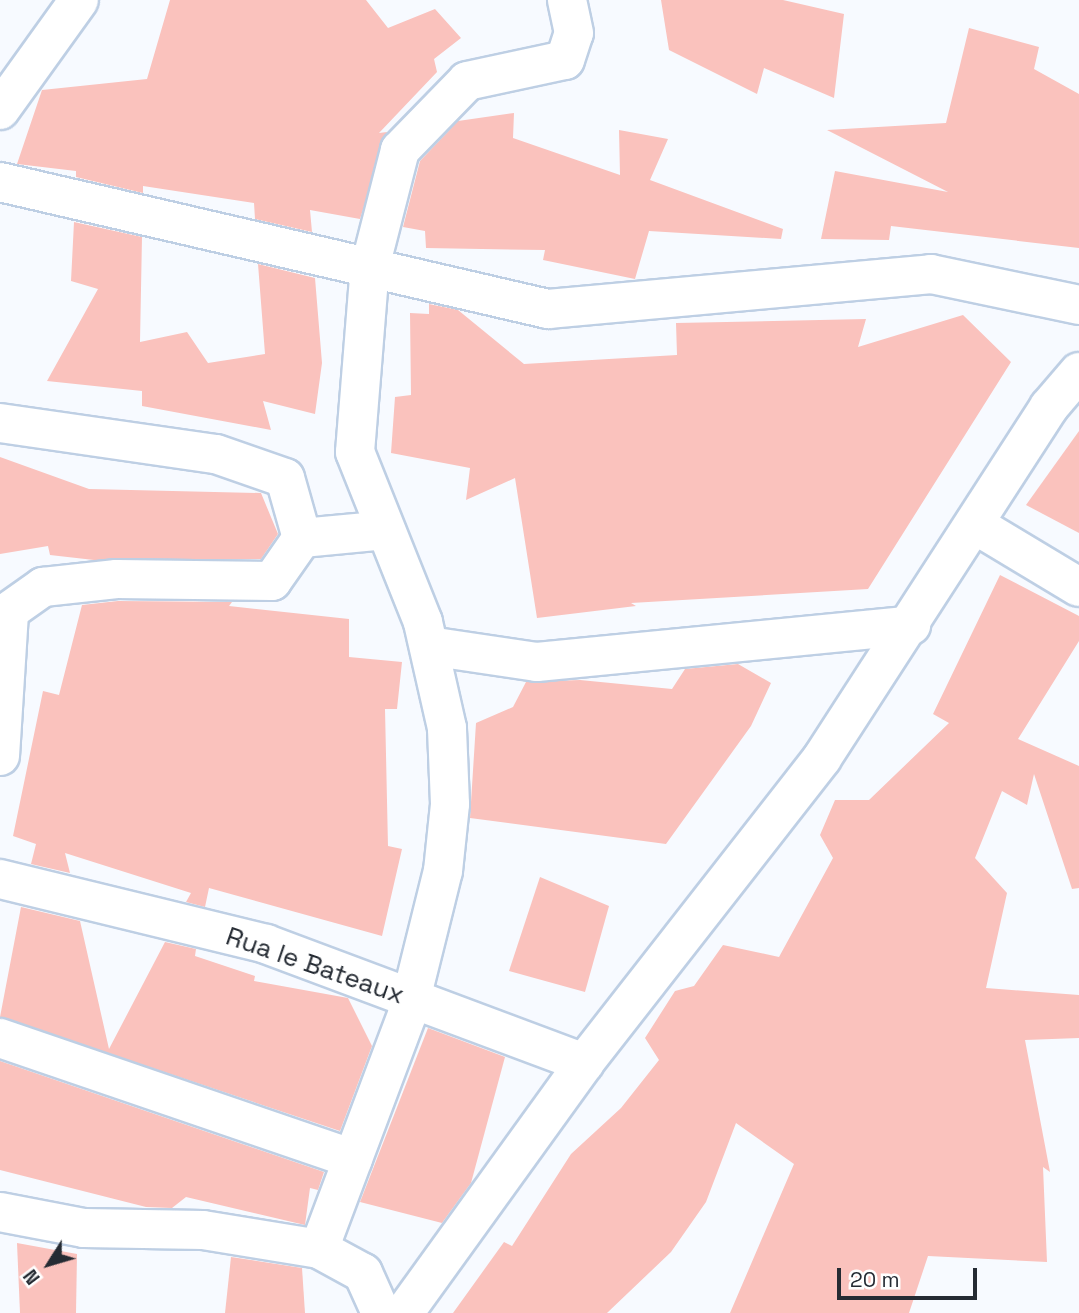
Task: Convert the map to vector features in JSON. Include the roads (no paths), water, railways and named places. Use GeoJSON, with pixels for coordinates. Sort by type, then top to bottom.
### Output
{"type":"FeatureCollection","features":[{"type":"Feature","properties":{"kind":"street"},"geometry":{"type":"LineString","coordinates":[[0,110],[13,68],[79,0]]}},
{"type":"Feature","properties":{"kind":"street"},"geometry":{"type":"LineString","coordinates":[[319,1249],[411,999],[443,871],[450,804],[447,728],[429,646],[355,452],[370,267],[400,150],[467,81],[565,60],[573,33],[567,0]]}},
{"type":"Feature","properties":{"kind":"street"},"geometry":{"type":"LineString","coordinates":[[0,183],[548,309],[931,274],[1079,305]]}},
{"type":"Feature","properties":{"kind":"street"},"geometry":{"type":"LineString","coordinates":[[404,1313],[584,1063],[822,758],[911,625],[974,524],[1079,372]]}},
{"type":"Feature","properties":{"kind":"street"},"geometry":{"type":"LineString","coordinates":[[0,423],[215,454],[285,478],[302,538]]}},
{"type":"Feature","properties":{"kind":"street"},"geometry":{"type":"LineString","coordinates":[[974,524],[1079,587]]}},
{"type":"Feature","properties":{"kind":"street"},"geometry":{"type":"LineString","coordinates":[[0,756],[9,611],[43,587],[117,579],[272,581],[302,538],[386,530]]}},
{"type":"Feature","properties":{"kind":"street"},"geometry":{"type":"LineString","coordinates":[[429,646],[537,662],[911,625]]}},
{"type":"Feature","properties":{"kind":"street","name":"Rua le Bateaux"},"geometry":{"type":"LineString","coordinates":[[0,879],[266,944],[584,1063]]}},
{"type":"Feature","properties":{"kind":"street"},"geometry":{"type":"LineString","coordinates":[[0,1038],[353,1159]]}},
{"type":"Feature","properties":{"kind":"street"},"geometry":{"type":"LineString","coordinates":[[0,1212],[84,1228],[203,1230],[319,1249],[363,1273],[381,1313]]}}]}
